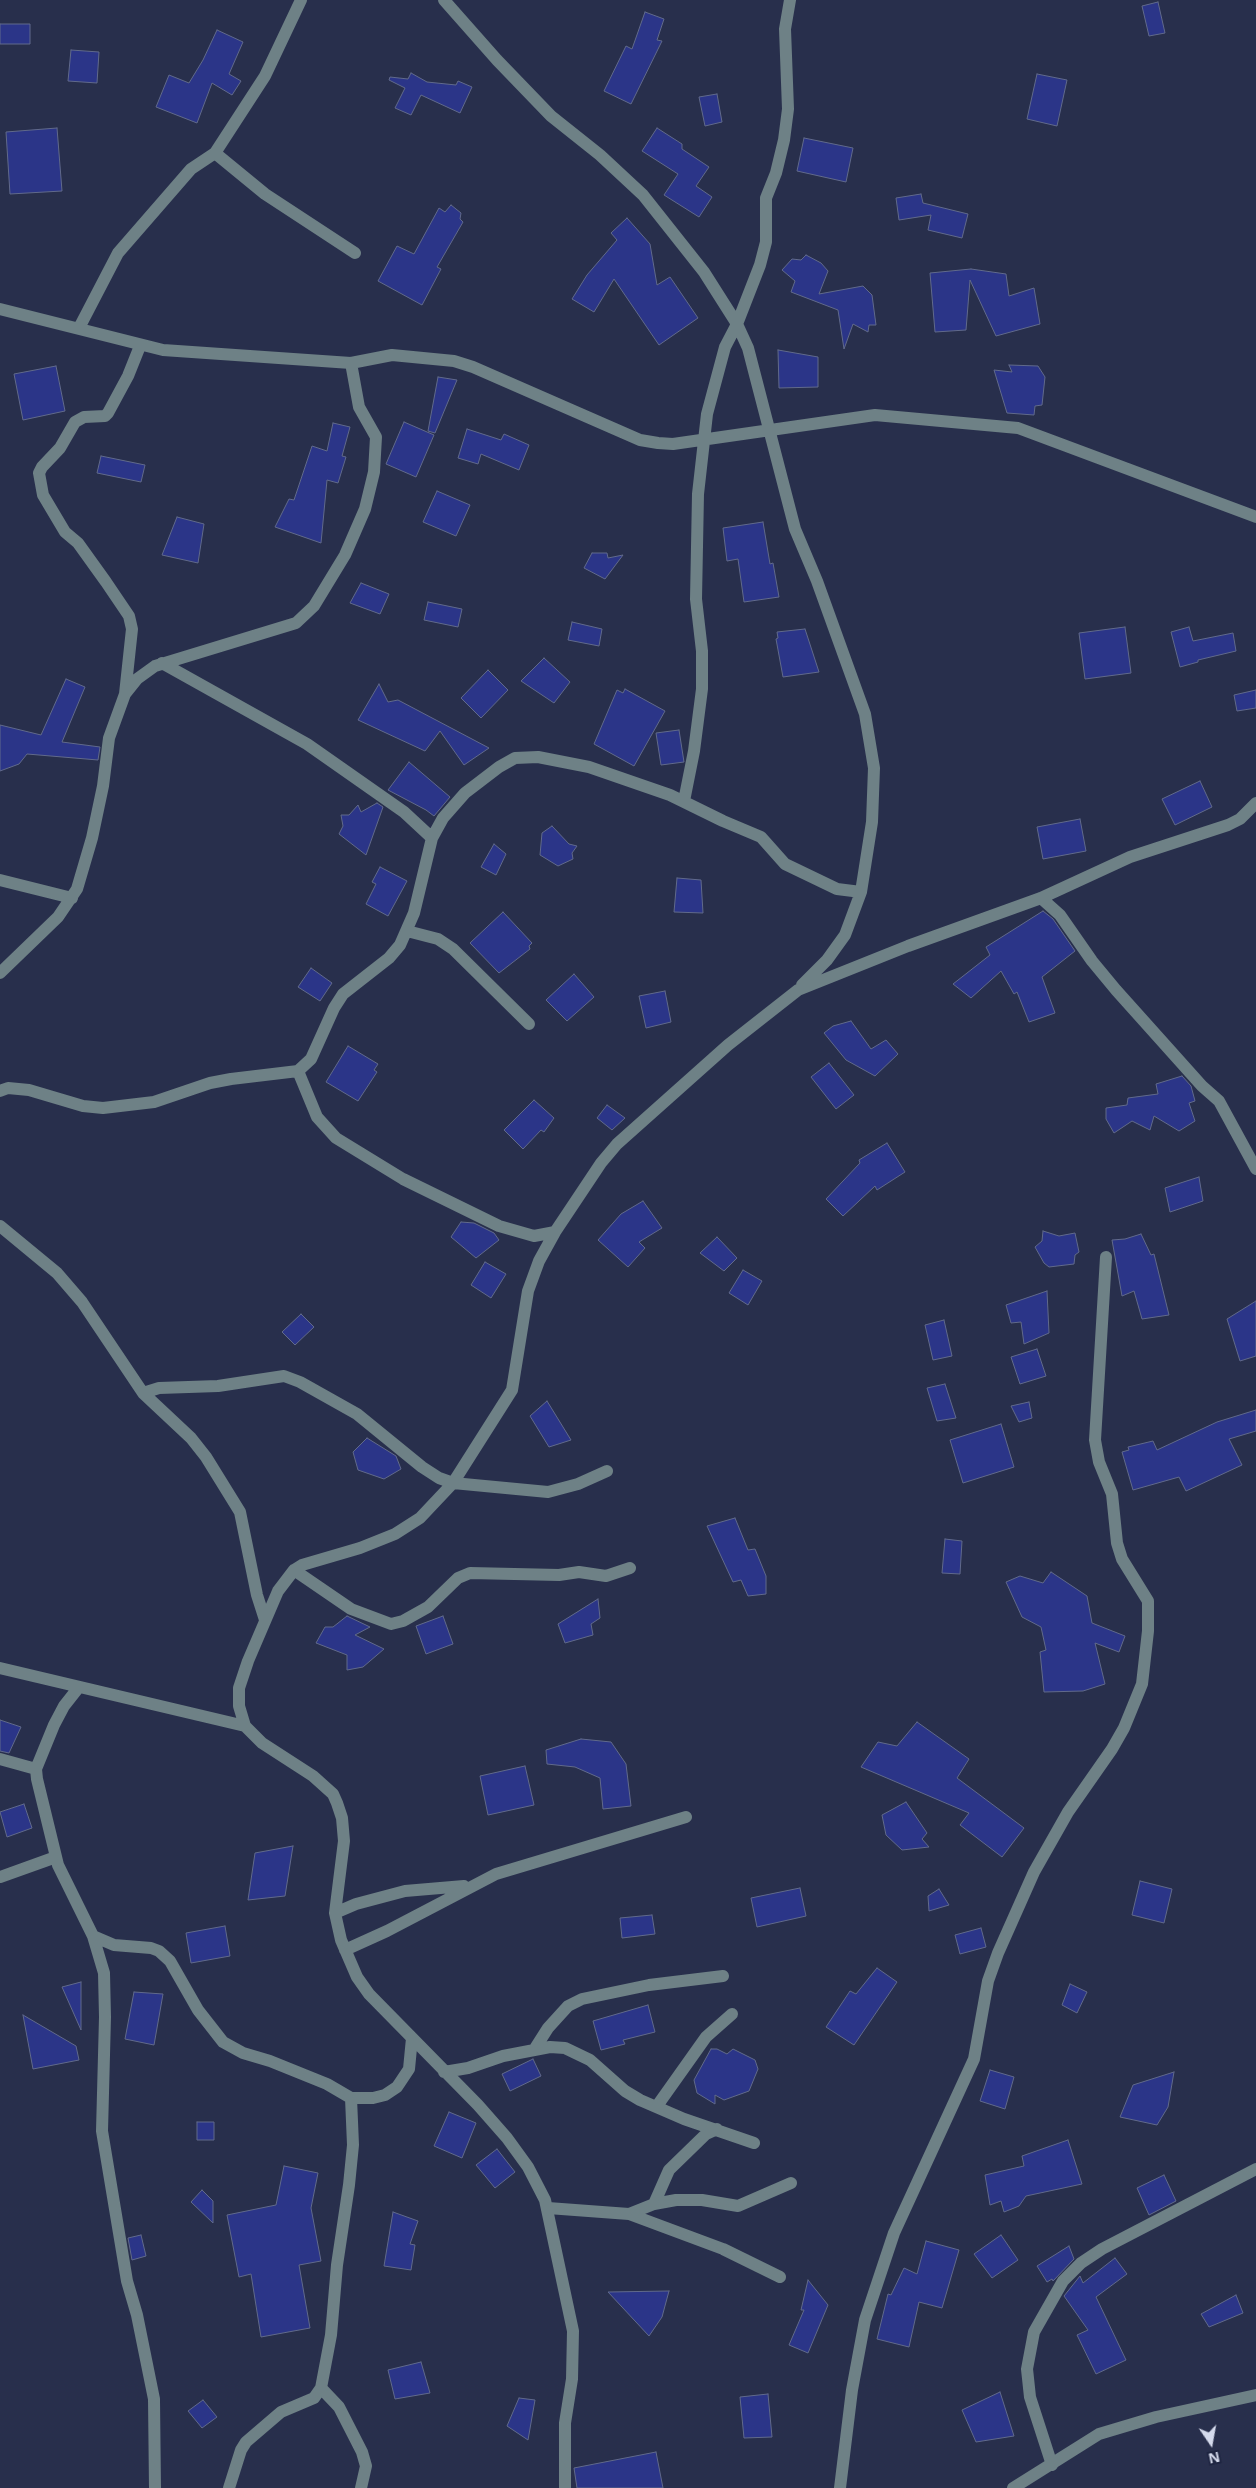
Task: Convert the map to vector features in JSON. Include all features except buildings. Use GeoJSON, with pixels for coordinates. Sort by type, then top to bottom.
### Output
{"type":"FeatureCollection","features":[{"type":"Feature","properties":{"kind":"street"},"geometry":{"type":"LineString","coordinates":[[79,328],[118,254],[192,169],[216,152],[265,76],[301,0]]}},
{"type":"Feature","properties":{"kind":"street"},"geometry":{"type":"LineString","coordinates":[[444,0],[497,60],[552,116],[600,155],[643,195],[704,272],[737,324],[748,348],[757,378],[768,430],[795,529],[817,581],[865,714],[874,768],[872,822],[861,892],[845,935],[827,960],[798,990],[728,1045],[633,1128],[601,1163],[555,1232],[539,1261],[528,1291],[512,1390],[453,1483],[420,1518],[395,1534],[360,1548],[312,1561],[294,1570],[278,1591],[239,1688],[239,1706],[245,1726],[262,1742],[314,1776],[332,1794],[337,1803],[342,1818],[344,1842],[335,1913],[345,1950],[358,1977],[369,1994],[478,2105],[507,2138],[528,2168],[548,2208],[573,2331],[572,2379],[565,2423],[563,2457],[565,2488]]}},
{"type":"Feature","properties":{"kind":"street"},"geometry":{"type":"LineString","coordinates":[[684,801],[694,751],[702,689],[702,651],[696,599],[698,494],[707,414],[725,347],[737,324],[760,265],[766,242],[766,198],[776,173],[784,140],[788,109],[785,29],[790,0]]}},
{"type":"Feature","properties":{"kind":"street"},"geometry":{"type":"LineString","coordinates":[[216,152],[265,194],[355,253]]}},
{"type":"Feature","properties":{"kind":"street"},"geometry":{"type":"LineString","coordinates":[[0,309],[79,328],[140,346],[187,352],[351,363],[392,355],[454,361],[473,367],[640,440],[674,444],[705,438],[875,415],[1018,428],[1256,517]]}},
{"type":"Feature","properties":{"kind":"street"},"geometry":{"type":"LineString","coordinates":[[0,973],[48,928],[72,898],[92,838],[103,786],[109,738],[125,694],[132,629],[129,616],[78,543],[65,532],[43,496],[39,473],[42,467],[60,448],[74,422],[84,417],[104,416],[108,413],[128,376],[140,346]]}},
{"type":"Feature","properties":{"kind":"street"},"geometry":{"type":"LineString","coordinates":[[125,694],[137,679],[162,663],[296,623],[314,606],[345,555],[365,509],[374,472],[376,442],[374,430],[360,408],[351,363]]}},
{"type":"Feature","properties":{"kind":"street"},"geometry":{"type":"LineString","coordinates":[[162,663],[307,744],[404,812],[432,838]]}},
{"type":"Feature","properties":{"kind":"street"},"geometry":{"type":"LineString","coordinates":[[0,1091],[8,1088],[29,1090],[83,1106],[103,1108],[154,1102],[210,1083],[230,1079],[298,1070],[311,1059],[334,1008],[343,994],[389,958],[400,945],[407,931],[420,891],[432,838],[443,818],[465,793],[499,766],[515,758],[525,756],[589,767],[684,801],[723,821],[761,837],[784,864],[837,888],[861,892]]}},
{"type":"Feature","properties":{"kind":"street"},"geometry":{"type":"LineString","coordinates":[[798,990],[908,946],[1041,898],[1130,857],[1228,825],[1240,819],[1256,803]]}},
{"type":"Feature","properties":{"kind":"street"},"geometry":{"type":"LineString","coordinates":[[0,880],[72,898]]}},
{"type":"Feature","properties":{"kind":"street"},"geometry":{"type":"LineString","coordinates":[[1041,898],[1060,915],[1092,962],[1116,990],[1137,1011],[1202,1086],[1219,1101],[1256,1168]]}},
{"type":"Feature","properties":{"kind":"street"},"geometry":{"type":"LineString","coordinates":[[407,931],[438,939],[453,949],[529,1024]]}},
{"type":"Feature","properties":{"kind":"street"},"geometry":{"type":"LineString","coordinates":[[298,1070],[318,1118],[336,1138],[403,1179],[499,1226],[534,1236],[555,1232]]}},
{"type":"Feature","properties":{"kind":"street"},"geometry":{"type":"LineString","coordinates":[[0,1226],[58,1273],[82,1302],[143,1393],[191,1438],[206,1457],[240,1512],[257,1595],[265,1620]]}},
{"type":"Feature","properties":{"kind":"street"},"geometry":{"type":"LineString","coordinates":[[840,2488],[852,2390],[865,2320],[894,2233],[974,2059],[988,1981],[998,1953],[1034,1872],[1068,1812],[1112,1749],[1124,1728],[1142,1684],[1148,1631],[1148,1601],[1122,1559],[1117,1543],[1112,1494],[1098,1462],[1095,1440],[1106,1257]]}},
{"type":"Feature","properties":{"kind":"street"},"geometry":{"type":"LineString","coordinates":[[143,1393],[159,1388],[218,1386],[284,1376],[300,1382],[357,1414],[422,1467],[439,1478],[453,1483],[548,1492],[578,1484],[607,1471]]}},
{"type":"Feature","properties":{"kind":"street"},"geometry":{"type":"LineString","coordinates":[[294,1570],[351,1609],[391,1624],[404,1621],[428,1607],[458,1578],[470,1573],[559,1575],[579,1572],[606,1576],[630,1568]]}},
{"type":"Feature","properties":{"kind":"street"},"geometry":{"type":"LineString","coordinates":[[0,1668],[245,1726]]}},
{"type":"Feature","properties":{"kind":"street"},"geometry":{"type":"LineString","coordinates":[[79,1687],[64,1706],[54,1725],[36,1769],[40,1798],[56,1857],[93,1936],[104,1973],[105,2017],[102,2131],[127,2281],[137,2315],[154,2398],[155,2488]]}},
{"type":"Feature","properties":{"kind":"street"},"geometry":{"type":"LineString","coordinates":[[0,1759],[36,1769]]}},
{"type":"Feature","properties":{"kind":"street"},"geometry":{"type":"LineString","coordinates":[[345,1950],[387,1931],[469,1886],[496,1874],[686,1817]]}},
{"type":"Feature","properties":{"kind":"street"},"geometry":{"type":"LineString","coordinates":[[0,1877],[56,1857]]}},
{"type":"Feature","properties":{"kind":"street"},"geometry":{"type":"LineString","coordinates":[[335,1913],[356,1904],[405,1891],[469,1886]]}},
{"type":"Feature","properties":{"kind":"street"},"geometry":{"type":"LineString","coordinates":[[93,1936],[114,1945],[151,1948],[159,1951],[170,1961],[198,2010],[223,2042],[243,2054],[270,2061],[327,2084],[351,2098],[373,2098],[385,2095],[397,2087],[409,2069],[412,2038]]}},
{"type":"Feature","properties":{"kind":"street"},"geometry":{"type":"LineString","coordinates":[[534,2050],[545,2032],[568,2006],[582,1999],[649,1985],[723,1976]]}},
{"type":"Feature","properties":{"kind":"street"},"geometry":{"type":"LineString","coordinates":[[658,2106],[706,2038],[732,2014]]}},
{"type":"Feature","properties":{"kind":"street"},"geometry":{"type":"LineString","coordinates":[[444,2072],[468,2068],[503,2056],[550,2047],[574,2050],[590,2060],[625,2091],[640,2100],[658,2106],[684,2119],[754,2143]]}},
{"type":"Feature","properties":{"kind":"street"},"geometry":{"type":"LineString","coordinates":[[229,2488],[241,2450],[246,2442],[281,2412],[314,2398],[321,2388],[331,2335],[337,2265],[349,2185],[353,2145],[351,2098]]}},
{"type":"Feature","properties":{"kind":"street"},"geometry":{"type":"LineString","coordinates":[[654,2204],[669,2170],[706,2134],[717,2129]]}},
{"type":"Feature","properties":{"kind":"street"},"geometry":{"type":"LineString","coordinates":[[1052,2465],[1030,2396],[1027,2369],[1034,2332],[1063,2281],[1080,2263],[1102,2249],[1256,2169]]}},
{"type":"Feature","properties":{"kind":"street"},"geometry":{"type":"LineString","coordinates":[[629,2214],[654,2204],[702,2200],[738,2206],[791,2183]]}},
{"type":"Feature","properties":{"kind":"street"},"geometry":{"type":"LineString","coordinates":[[548,2208],[629,2214],[723,2250],[780,2277]]}},
{"type":"Feature","properties":{"kind":"street"},"geometry":{"type":"LineString","coordinates":[[321,2388],[339,2407],[362,2452],[366,2466],[361,2488]]}},
{"type":"Feature","properties":{"kind":"street"},"geometry":{"type":"LineString","coordinates":[[1013,2488],[1099,2434],[1156,2417],[1256,2395]]}}]}
